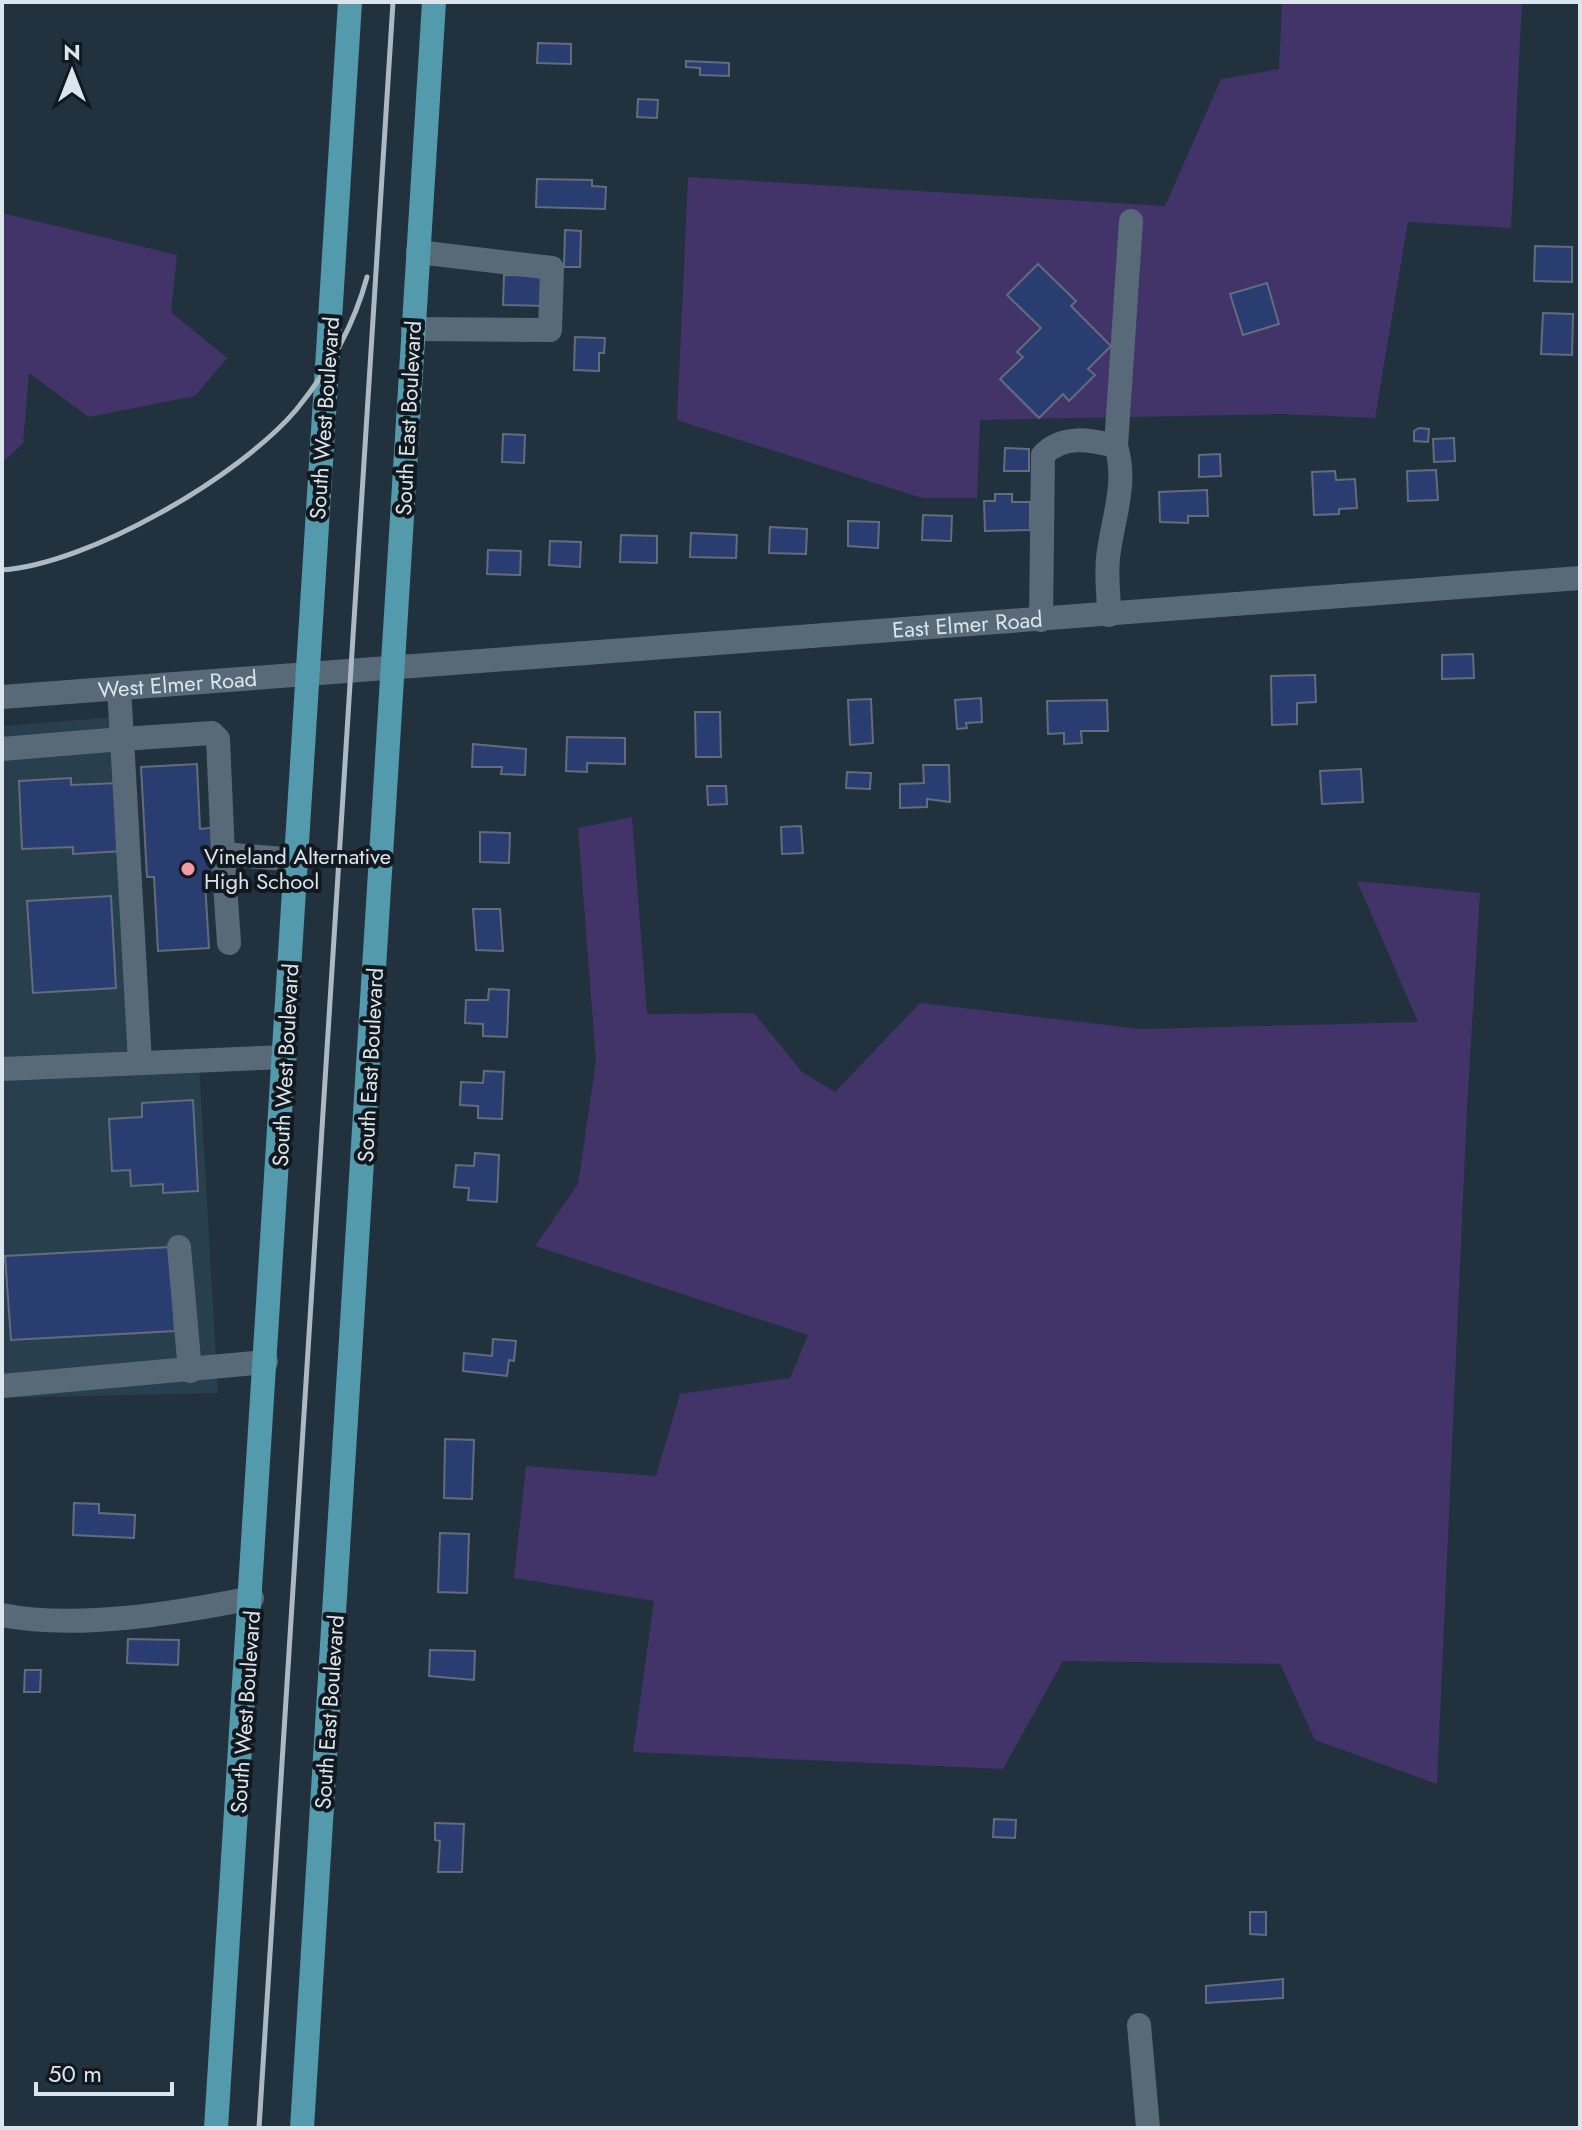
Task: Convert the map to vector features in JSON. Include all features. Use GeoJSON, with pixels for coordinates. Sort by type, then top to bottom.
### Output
{"type":"FeatureCollection","features":[{"type":"Feature","properties":{"kind":"main road","name":"South West Boulevard"},"geometry":{"type":"LineString","coordinates":[[216,2128],[252,1598],[350,2]]}},
{"type":"Feature","properties":{"kind":"main road","name":"South East Boulevard"},"geometry":{"type":"LineString","coordinates":[[302,2128],[434,2]]}},
{"type":"Feature","properties":{"kind":"street"},"geometry":{"type":"LineString","coordinates":[[1109,615],[1108,558],[1117,524],[1121,462],[1116,446],[1131,221]]}},
{"type":"Feature","properties":{"kind":"street"},"geometry":{"type":"LineString","coordinates":[[413,329],[550,330],[552,268],[418,252]]}},
{"type":"Feature","properties":{"kind":"street"},"geometry":{"type":"LineString","coordinates":[[1041,620],[1043,455],[1053,444],[1086,439],[1116,446]]}},
{"type":"Feature","properties":{"kind":"street","name":"East Elmer Road"},"geometry":{"type":"LineString","coordinates":[[353,671],[1580,578]]}},
{"type":"Feature","properties":{"kind":"street","name":"West Elmer Road"},"geometry":{"type":"LineString","coordinates":[[2,697],[353,671]]}},
{"type":"Feature","properties":{"kind":"street"},"geometry":{"type":"LineString","coordinates":[[119,689],[140,1062]]}},
{"type":"Feature","properties":{"kind":"street"},"geometry":{"type":"LineString","coordinates":[[2,749],[206,732],[218,739],[229,943]]}},
{"type":"Feature","properties":{"kind":"street"},"geometry":{"type":"LineString","coordinates":[[223,854],[297,860]]}},
{"type":"Feature","properties":{"kind":"street"},"geometry":{"type":"LineString","coordinates":[[2,1069],[285,1057]]}},
{"type":"Feature","properties":{"kind":"street"},"geometry":{"type":"LineString","coordinates":[[179,1247],[190,1371]]}},
{"type":"Feature","properties":{"kind":"street"},"geometry":{"type":"LineString","coordinates":[[2,1386],[266,1362]]}},
{"type":"Feature","properties":{"kind":"street"},"geometry":{"type":"LineString","coordinates":[[2,1615],[33,1621],[183,1612],[252,1598]]}},
{"type":"Feature","properties":{"kind":"street"},"geometry":{"type":"LineString","coordinates":[[1139,2025],[1148,2128]]}},
{"type":"Feature","properties":{"kind":"shaded area"},"geometry":{"type":"Polygon","coordinates":[[[1282,2],[1522,2],[1511,228],[1408,222],[1375,418],[1281,414],[980,420],[977,498],[922,498],[677,420],[688,177],[1165,206],[1221,79],[1279,69],[1282,2]]]}},
{"type":"Feature","properties":{"kind":"shaded area"},"geometry":{"type":"Polygon","coordinates":[[[2,213],[177,255],[171,312],[227,358],[195,396],[89,417],[29,373],[23,443],[2,463],[2,213]]]}},
{"type":"Feature","properties":{"kind":"shaded area"},"geometry":{"type":"Polygon","coordinates":[[[117,717],[146,1067],[199,1063],[218,1393],[2,1398],[2,726],[117,717]]]}},
{"type":"Feature","properties":{"kind":"shaded area"},"geometry":{"type":"Polygon","coordinates":[[[632,817],[647,1014],[754,1013],[802,1072],[835,1092],[920,1003],[1140,1029],[1418,1022],[1357,881],[1480,893],[1467,1108],[1437,1784],[1315,1740],[1280,1664],[1063,1661],[1003,1769],[633,1752],[654,1601],[514,1578],[526,1466],[656,1476],[680,1394],[790,1378],[808,1335],[535,1246],[578,1184],[596,1061],[578,828],[632,817]]]}},
{"type":"Feature","properties":{"kind":"building"},"geometry":{"type":"Polygon","coordinates":[[[538,43],[571,44],[571,64],[537,63],[538,43]]]}},
{"type":"Feature","properties":{"kind":"building"},"geometry":{"type":"Polygon","coordinates":[[[686,61],[729,63],[729,76],[700,75],[700,68],[686,67],[686,61]]]}},
{"type":"Feature","properties":{"kind":"building"},"geometry":{"type":"Polygon","coordinates":[[[638,99],[658,100],[657,118],[637,117],[638,99]]]}},
{"type":"Feature","properties":{"kind":"building"},"geometry":{"type":"Polygon","coordinates":[[[537,179],[592,180],[592,186],[606,187],[605,209],[536,207],[537,179]]]}},
{"type":"Feature","properties":{"kind":"building"},"geometry":{"type":"Polygon","coordinates":[[[565,230],[581,231],[580,267],[564,267],[565,230]]]}},
{"type":"Feature","properties":{"kind":"building"},"geometry":{"type":"Polygon","coordinates":[[[1535,246],[1572,247],[1572,282],[1534,281],[1535,246]]]}},
{"type":"Feature","properties":{"kind":"building"},"geometry":{"type":"Polygon","coordinates":[[[1038,264],[1076,301],[1071,306],[1111,346],[1088,369],[1095,375],[1069,401],[1063,394],[1039,418],[1000,379],[1023,357],[1017,352],[1041,328],[1007,295],[1038,264]]]}},
{"type":"Feature","properties":{"kind":"building"},"geometry":{"type":"Polygon","coordinates":[[[504,275],[545,276],[544,306],[503,305],[504,275]]]}},
{"type":"Feature","properties":{"kind":"building"},"geometry":{"type":"Polygon","coordinates":[[[1267,283],[1279,324],[1243,335],[1230,294],[1267,283]]]}},
{"type":"Feature","properties":{"kind":"building"},"geometry":{"type":"Polygon","coordinates":[[[1543,313],[1573,314],[1572,355],[1541,354],[1543,313]]]}},
{"type":"Feature","properties":{"kind":"building"},"geometry":{"type":"Polygon","coordinates":[[[575,337],[605,338],[604,353],[599,353],[599,371],[574,370],[575,337]]]}},
{"type":"Feature","properties":{"kind":"building"},"geometry":{"type":"Polygon","coordinates":[[[1429,429],[1428,442],[1414,441],[1414,431],[1429,429]]]}},
{"type":"Feature","properties":{"kind":"building"},"geometry":{"type":"Polygon","coordinates":[[[503,434],[525,435],[524,463],[502,462],[503,434]]]}},
{"type":"Feature","properties":{"kind":"building"},"geometry":{"type":"Polygon","coordinates":[[[1454,438],[1455,461],[1434,462],[1433,439],[1454,438]]]}},
{"type":"Feature","properties":{"kind":"building"},"geometry":{"type":"Polygon","coordinates":[[[1005,448],[1029,449],[1029,471],[1004,471],[1005,448]]]}},
{"type":"Feature","properties":{"kind":"building"},"geometry":{"type":"Polygon","coordinates":[[[1220,454],[1221,476],[1199,477],[1199,455],[1220,454]]]}},
{"type":"Feature","properties":{"kind":"building"},"geometry":{"type":"Polygon","coordinates":[[[1436,470],[1438,500],[1408,501],[1407,471],[1436,470]]]}},
{"type":"Feature","properties":{"kind":"building"},"geometry":{"type":"Polygon","coordinates":[[[1335,471],[1336,480],[1355,479],[1357,508],[1339,509],[1339,514],[1314,515],[1312,472],[1335,471]]]}},
{"type":"Feature","properties":{"kind":"building"},"geometry":{"type":"Polygon","coordinates":[[[1207,490],[1208,516],[1188,516],[1188,523],[1160,522],[1159,492],[1207,490]]]}},
{"type":"Feature","properties":{"kind":"building"},"geometry":{"type":"Polygon","coordinates":[[[995,494],[1012,494],[1012,502],[1030,502],[1030,530],[985,531],[984,501],[995,501],[995,494]]]}},
{"type":"Feature","properties":{"kind":"building"},"geometry":{"type":"Polygon","coordinates":[[[923,515],[952,516],[951,541],[922,540],[923,515]]]}},
{"type":"Feature","properties":{"kind":"building"},"geometry":{"type":"Polygon","coordinates":[[[848,521],[879,522],[878,548],[848,546],[848,521]]]}},
{"type":"Feature","properties":{"kind":"building"},"geometry":{"type":"Polygon","coordinates":[[[770,527],[807,529],[806,554],[769,553],[770,527]]]}},
{"type":"Feature","properties":{"kind":"building"},"geometry":{"type":"Polygon","coordinates":[[[691,533],[737,535],[736,558],[690,557],[691,533]]]}},
{"type":"Feature","properties":{"kind":"building"},"geometry":{"type":"Polygon","coordinates":[[[621,535],[657,536],[657,563],[620,562],[621,535]]]}},
{"type":"Feature","properties":{"kind":"building"},"geometry":{"type":"Polygon","coordinates":[[[550,541],[581,542],[580,567],[549,565],[550,541]]]}},
{"type":"Feature","properties":{"kind":"building"},"geometry":{"type":"Polygon","coordinates":[[[488,550],[521,551],[520,575],[487,574],[488,550]]]}},
{"type":"Feature","properties":{"kind":"building"},"geometry":{"type":"Polygon","coordinates":[[[1473,654],[1474,678],[1442,679],[1442,655],[1473,654]]]}},
{"type":"Feature","properties":{"kind":"building"},"geometry":{"type":"Polygon","coordinates":[[[1315,675],[1316,702],[1297,703],[1297,724],[1272,725],[1271,676],[1315,675]]]}},
{"type":"Feature","properties":{"kind":"building"},"geometry":{"type":"Polygon","coordinates":[[[981,698],[982,722],[966,723],[967,728],[957,729],[955,700],[981,698]]]}},
{"type":"Feature","properties":{"kind":"building"},"geometry":{"type":"Polygon","coordinates":[[[871,699],[873,743],[850,745],[848,700],[871,699]]]}},
{"type":"Feature","properties":{"kind":"building"},"geometry":{"type":"Polygon","coordinates":[[[1107,700],[1108,731],[1081,731],[1082,743],[1064,744],[1064,733],[1048,734],[1047,701],[1107,700]]]}},
{"type":"Feature","properties":{"kind":"building"},"geometry":{"type":"Polygon","coordinates":[[[695,712],[720,712],[721,757],[696,757],[695,712]]]}},
{"type":"Feature","properties":{"kind":"building"},"geometry":{"type":"Polygon","coordinates":[[[567,737],[625,738],[625,764],[587,763],[587,772],[566,771],[567,737]]]}},
{"type":"Feature","properties":{"kind":"building"},"geometry":{"type":"Polygon","coordinates":[[[473,744],[526,749],[525,775],[501,774],[502,767],[472,767],[473,744]]]}},
{"type":"Feature","properties":{"kind":"building"},"geometry":{"type":"Polygon","coordinates":[[[197,764],[200,829],[218,827],[221,881],[205,882],[209,948],[158,951],[154,877],[147,877],[141,767],[197,764]]]}},
{"type":"Feature","properties":{"kind":"building"},"geometry":{"type":"Polygon","coordinates":[[[923,765],[949,765],[950,802],[927,799],[927,807],[900,808],[900,784],[924,783],[923,765]]]}},
{"type":"Feature","properties":{"kind":"building"},"geometry":{"type":"Polygon","coordinates":[[[1361,769],[1363,802],[1322,804],[1320,771],[1361,769]]]}},
{"type":"Feature","properties":{"kind":"building"},"geometry":{"type":"Polygon","coordinates":[[[847,772],[871,773],[870,789],[846,788],[847,772]]]}},
{"type":"Feature","properties":{"kind":"building"},"geometry":{"type":"Polygon","coordinates":[[[71,778],[71,785],[119,783],[123,851],[73,854],[73,847],[22,849],[19,781],[71,778]]]}},
{"type":"Feature","properties":{"kind":"building"},"geometry":{"type":"Polygon","coordinates":[[[707,786],[726,786],[727,804],[708,805],[707,786]]]}},
{"type":"Feature","properties":{"kind":"building"},"geometry":{"type":"Polygon","coordinates":[[[801,826],[803,853],[782,854],[781,827],[801,826]]]}},
{"type":"Feature","properties":{"kind":"building"},"geometry":{"type":"Polygon","coordinates":[[[480,832],[510,833],[509,863],[480,862],[480,832]]]}},
{"type":"Feature","properties":{"kind":"building"},"geometry":{"type":"Polygon","coordinates":[[[111,896],[116,988],[33,993],[27,901],[111,896]]]}},
{"type":"Feature","properties":{"kind":"building"},"geometry":{"type":"Polygon","coordinates":[[[473,909],[500,909],[503,951],[476,950],[473,909]]]}},
{"type":"Feature","properties":{"kind":"building"},"geometry":{"type":"Polygon","coordinates":[[[489,989],[509,990],[507,1037],[483,1036],[483,1024],[465,1023],[466,1000],[488,1000],[489,989]]]}},
{"type":"Feature","properties":{"kind":"building"},"geometry":{"type":"Polygon","coordinates":[[[484,1071],[504,1072],[502,1119],[478,1118],[478,1106],[460,1105],[461,1082],[483,1083],[484,1071]]]}},
{"type":"Feature","properties":{"kind":"building"},"geometry":{"type":"Polygon","coordinates":[[[193,1100],[198,1191],[163,1193],[163,1184],[131,1186],[130,1170],[112,1171],[109,1119],[142,1117],[142,1103],[193,1100]]]}},
{"type":"Feature","properties":{"kind":"building"},"geometry":{"type":"Polygon","coordinates":[[[475,1153],[499,1155],[497,1202],[468,1200],[469,1188],[454,1187],[456,1165],[474,1166],[475,1153]]]}},
{"type":"Feature","properties":{"kind":"building"},"geometry":{"type":"Polygon","coordinates":[[[170,1247],[175,1331],[11,1340],[5,1256],[170,1247]]]}},
{"type":"Feature","properties":{"kind":"building"},"geometry":{"type":"Polygon","coordinates":[[[493,1339],[516,1341],[514,1361],[509,1360],[507,1376],[463,1371],[464,1353],[492,1356],[493,1339]]]}},
{"type":"Feature","properties":{"kind":"building"},"geometry":{"type":"Polygon","coordinates":[[[445,1439],[474,1440],[472,1499],[444,1498],[445,1439]]]}},
{"type":"Feature","properties":{"kind":"building"},"geometry":{"type":"Polygon","coordinates":[[[74,1503],[99,1504],[99,1513],[135,1515],[134,1538],[73,1535],[74,1503]]]}},
{"type":"Feature","properties":{"kind":"building"},"geometry":{"type":"Polygon","coordinates":[[[440,1533],[469,1534],[467,1593],[438,1592],[440,1533]]]}},
{"type":"Feature","properties":{"kind":"building"},"geometry":{"type":"Polygon","coordinates":[[[128,1639],[179,1640],[178,1665],[127,1663],[128,1639]]]}},
{"type":"Feature","properties":{"kind":"building"},"geometry":{"type":"Polygon","coordinates":[[[430,1650],[475,1651],[474,1680],[429,1676],[430,1650]]]}},
{"type":"Feature","properties":{"kind":"building"},"geometry":{"type":"Polygon","coordinates":[[[25,1670],[41,1670],[40,1692],[24,1692],[25,1670]]]}},
{"type":"Feature","properties":{"kind":"building"},"geometry":{"type":"Polygon","coordinates":[[[994,1819],[1016,1820],[1015,1838],[993,1837],[994,1819]]]}},
{"type":"Feature","properties":{"kind":"building"},"geometry":{"type":"Polygon","coordinates":[[[435,1823],[464,1824],[462,1872],[438,1872],[440,1841],[435,1840],[435,1823]]]}},
{"type":"Feature","properties":{"kind":"building"},"geometry":{"type":"Polygon","coordinates":[[[1250,1912],[1266,1912],[1266,1935],[1250,1934],[1250,1912]]]}},
{"type":"Feature","properties":{"kind":"building"},"geometry":{"type":"Polygon","coordinates":[[[1283,1979],[1283,1998],[1206,2003],[1206,1986],[1283,1979]]]}},
{"type":"Feature","properties":{"kind":"railway"},"geometry":{"type":"LineString","coordinates":[[259,2128],[393,2]]}},
{"type":"Feature","properties":{"kind":"railway"},"geometry":{"type":"LineString","coordinates":[[2,570],[77,552],[118,534],[201,488],[271,436],[319,380],[339,347],[367,277]]}},
{"type":"Feature","properties":{"kind":"place","name":"Vineland Alternative High School"},"geometry":{"type":"Point","coordinates":[188,869]}}]}
